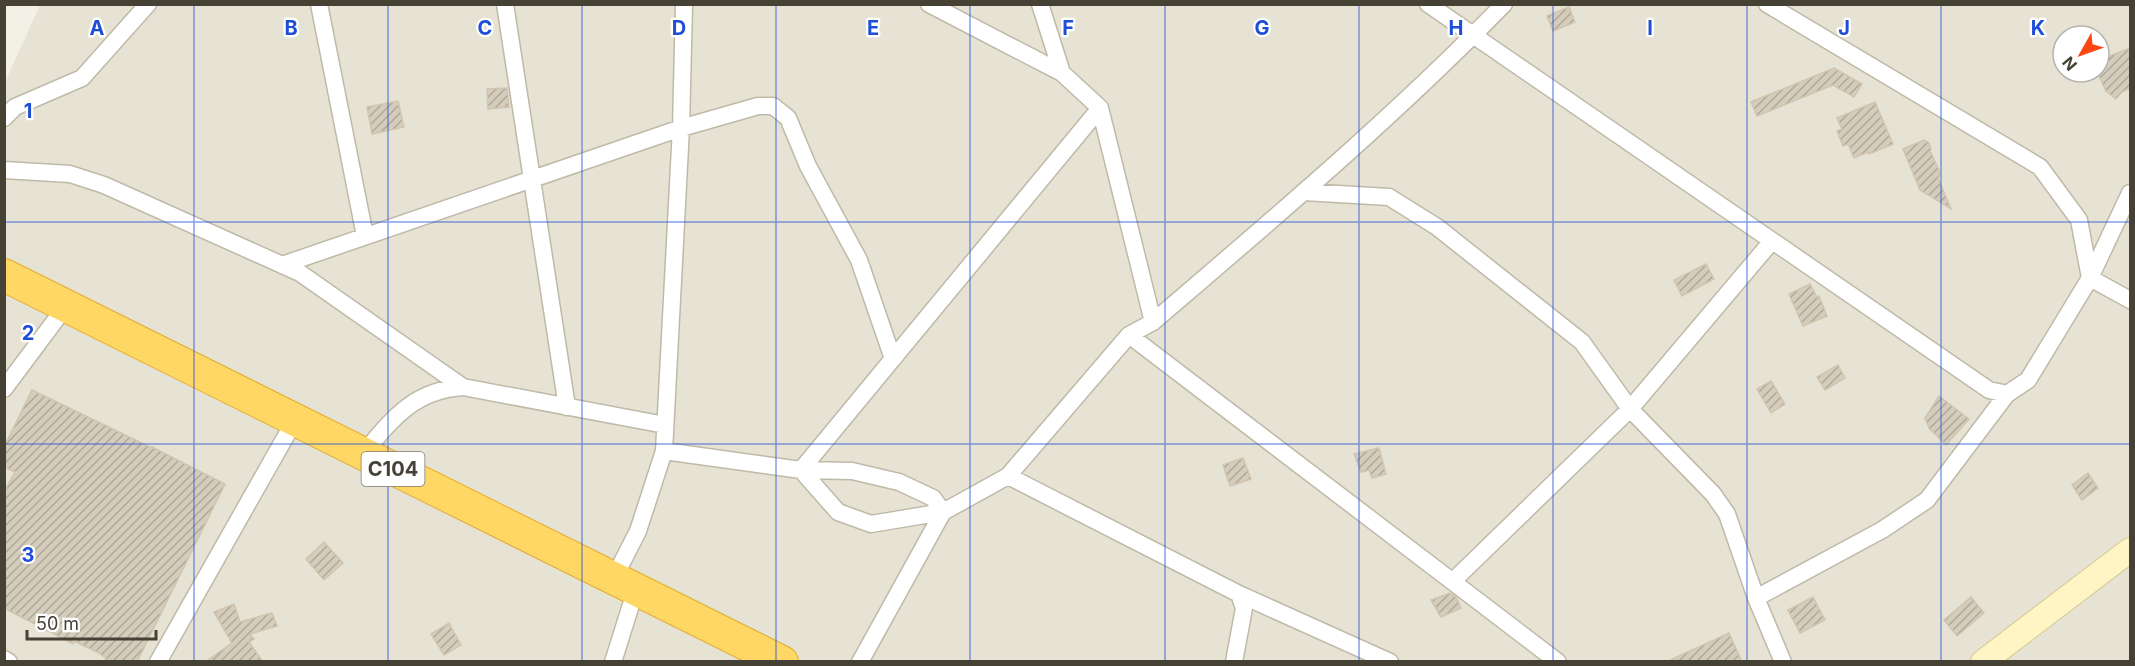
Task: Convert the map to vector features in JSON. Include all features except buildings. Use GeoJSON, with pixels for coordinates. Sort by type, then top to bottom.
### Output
{"type":"FeatureCollection","features":[{"type":"Feature","properties":{"kind":"highway","name":"C104"},"geometry":{"type":"LineString","coordinates":[[4,275],[782,662]]}},
{"type":"Feature","properties":{"kind":"street"},"geometry":{"type":"LineString","coordinates":[[4,118],[15,107],[82,78],[148,4]]}},
{"type":"Feature","properties":{"kind":"street"},"geometry":{"type":"LineString","coordinates":[[318,4],[365,236]]}},
{"type":"Feature","properties":{"kind":"street"},"geometry":{"type":"LineString","coordinates":[[505,4],[567,406]]}},
{"type":"Feature","properties":{"kind":"street"},"geometry":{"type":"LineString","coordinates":[[613,662],[625,584],[663,451],[681,128],[684,4]]}},
{"type":"Feature","properties":{"kind":"street"},"geometry":{"type":"LineString","coordinates":[[929,4],[1062,73],[1100,108],[1153,322]]}},
{"type":"Feature","properties":{"kind":"street"},"geometry":{"type":"LineString","coordinates":[[1040,4],[1062,73]]}},
{"type":"Feature","properties":{"kind":"street"},"geometry":{"type":"LineString","coordinates":[[1428,4],[1472,37],[1989,390],[2007,394]]}},
{"type":"Feature","properties":{"kind":"street"},"geometry":{"type":"LineString","coordinates":[[801,470],[838,512],[871,525],[943,512],[1008,476],[1129,335],[1153,322],[1305,192],[1472,37],[1504,4]]}},
{"type":"Feature","properties":{"kind":"street"},"geometry":{"type":"LineString","coordinates":[[1767,4],[2040,167],[2079,220],[2090,278]]}},
{"type":"Feature","properties":{"kind":"street"},"geometry":{"type":"LineString","coordinates":[[282,265],[681,128],[758,106],[773,106],[788,118],[808,166],[859,260],[893,359]]}},
{"type":"Feature","properties":{"kind":"street"},"geometry":{"type":"LineString","coordinates":[[801,470],[1100,108]]}},
{"type":"Feature","properties":{"kind":"street"},"geometry":{"type":"LineString","coordinates":[[4,170],[70,174],[104,185],[300,273],[463,387]]}},
{"type":"Feature","properties":{"kind":"street"},"geometry":{"type":"LineString","coordinates":[[1305,192],[1389,197],[1437,227],[1582,342],[1630,409],[1713,494],[1727,514],[1756,598],[1783,662]]}},
{"type":"Feature","properties":{"kind":"street"},"geometry":{"type":"LineString","coordinates":[[1756,598],[1882,530],[1927,500],[2007,394],[2028,380],[2090,278],[2130,193]]}},
{"type":"Feature","properties":{"kind":"street"},"geometry":{"type":"LineString","coordinates":[[1454,582],[1630,409],[1772,241]]}},
{"type":"Feature","properties":{"kind":"street"},"geometry":{"type":"LineString","coordinates":[[2090,278],[2130,300]]}},
{"type":"Feature","properties":{"kind":"street"},"geometry":{"type":"LineString","coordinates":[[4,389],[66,306]]}},
{"type":"Feature","properties":{"kind":"street"},"geometry":{"type":"LineString","coordinates":[[1129,335],[1558,662]]}},
{"type":"Feature","properties":{"kind":"street"},"geometry":{"type":"LineString","coordinates":[[363,454],[396,414],[412,403],[444,388],[463,387],[665,425]]}},
{"type":"Feature","properties":{"kind":"street"},"geometry":{"type":"LineString","coordinates":[[158,662],[295,420]]}},
{"type":"Feature","properties":{"kind":"street"},"geometry":{"type":"LineString","coordinates":[[663,451],[801,470],[852,471],[900,482],[933,498],[943,512]]}},
{"type":"Feature","properties":{"kind":"street"},"geometry":{"type":"LineString","coordinates":[[1008,476],[1239,594],[1390,662]]}},
{"type":"Feature","properties":{"kind":"street"},"geometry":{"type":"LineString","coordinates":[[860,662],[943,512]]}},
{"type":"Feature","properties":{"kind":"street"},"geometry":{"type":"LineString","coordinates":[[1983,662],[2130,550]]}},
{"type":"Feature","properties":{"kind":"street"},"geometry":{"type":"LineString","coordinates":[[1234,662],[1244,608],[1239,594]]}},
{"type":"Feature","properties":{"kind":"street"},"geometry":{"type":"LineString","coordinates":[[4,659],[9,662]]}},
{"type":"Feature","properties":{"kind":"shaded area"},"geometry":{"type":"Polygon","coordinates":[[[40,5],[2130,5],[2130,661],[5,662],[5,82],[40,5]]]}}]}
